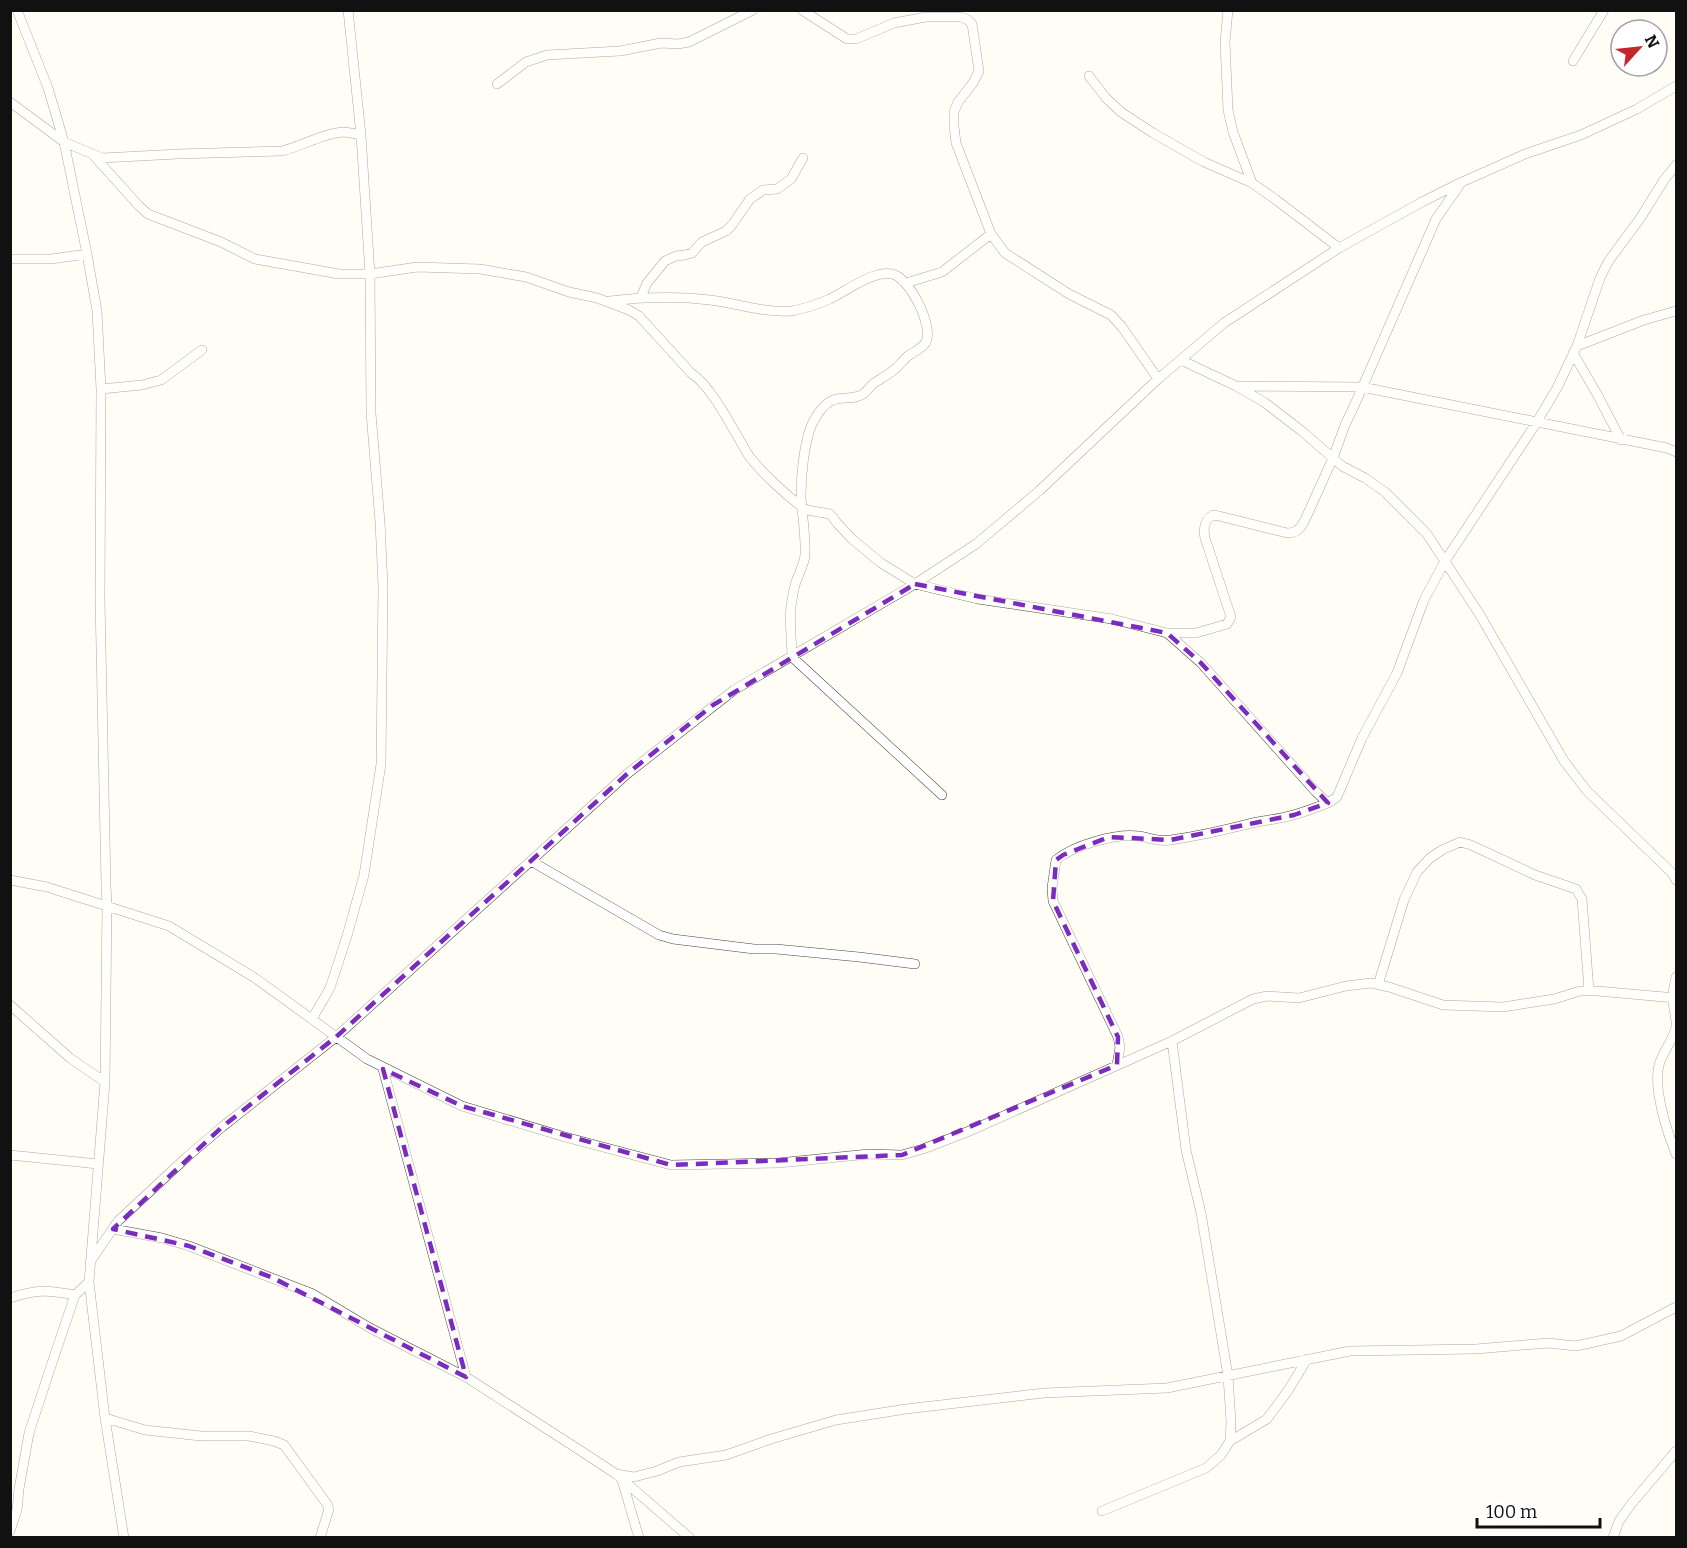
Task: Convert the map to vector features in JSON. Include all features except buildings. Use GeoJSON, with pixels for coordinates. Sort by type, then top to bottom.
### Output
{"type":"FeatureCollection","features":[{"type":"Feature","properties":{"kind":"street"},"geometry":{"type":"LineString","coordinates":[[17,10],[48,88],[64,142],[97,312],[101,389],[100,600],[107,906],[105,1082],[89,1282],[105,1418],[124,1538]]}},
{"type":"Feature","properties":{"kind":"street"},"geometry":{"type":"LineString","coordinates":[[312,1019],[330,988],[364,874],[381,764],[383,586],[371,413],[370,274],[361,135],[348,10]]}},
{"type":"Feature","properties":{"kind":"street"},"geometry":{"type":"LineString","coordinates":[[497,84],[526,62],[547,55],[620,51],[662,43],[689,42],[753,10]]}},
{"type":"Feature","properties":{"kind":"street"},"geometry":{"type":"LineString","coordinates":[[802,10],[847,39],[856,39],[894,22],[926,17],[961,17],[972,24],[979,71],[958,102],[954,112],[954,126],[956,143],[991,234],[1005,253],[1069,294],[1111,315],[1158,379]]}},
{"type":"Feature","properties":{"kind":"street"},"geometry":{"type":"LineString","coordinates":[[1228,10],[1225,42],[1228,110],[1233,132],[1252,183]]}},
{"type":"Feature","properties":{"kind":"street"},"geometry":{"type":"LineString","coordinates":[[1573,61],[1604,10]]}},
{"type":"Feature","properties":{"kind":"street"},"geometry":{"type":"LineString","coordinates":[[1089,76],[1114,107],[1153,134],[1204,162],[1252,183],[1339,248]]}},
{"type":"Feature","properties":{"kind":"street"},"geometry":{"type":"LineString","coordinates":[[90,1262],[118,1221],[213,1135],[336,1036],[627,774],[734,690],[915,584],[976,543],[1039,491],[1158,379],[1224,323],[1339,248],[1462,182],[1525,154],[1581,135],[1637,110],[1677,86]]}},
{"type":"Feature","properties":{"kind":"street"},"geometry":{"type":"LineString","coordinates":[[10,102],[64,142],[102,158],[282,151],[298,148],[328,135],[344,132],[361,135]]}},
{"type":"Feature","properties":{"kind":"street"},"geometry":{"type":"LineString","coordinates":[[94,156],[139,207],[148,214],[221,242],[255,259],[331,273],[370,274],[417,267],[480,269],[526,277],[629,310],[639,316],[691,374],[701,381],[750,457],[765,473],[802,507],[830,514],[852,539],[881,562],[915,584],[978,599],[1112,619],[1167,633],[1196,633],[1227,624],[1230,621],[1231,617],[1204,538],[1203,529],[1209,518],[1213,515],[1219,516],[1287,533],[1299,530],[1333,458],[1345,425],[1436,219],[1462,182]]}},
{"type":"Feature","properties":{"kind":"street"},"geometry":{"type":"LineString","coordinates":[[641,297],[647,283],[665,261],[692,253],[702,242],[726,231],[750,199],[763,190],[777,189],[791,179],[803,158]]}},
{"type":"Feature","properties":{"kind":"street"},"geometry":{"type":"LineString","coordinates":[[1117,1065],[1120,1047],[1118,1037],[1053,901],[1052,888],[1056,861],[1071,851],[1109,837],[1141,836],[1155,841],[1227,830],[1294,815],[1328,803],[1337,797],[1362,738],[1397,673],[1424,600],[1445,561],[1538,421],[1557,388],[1575,350],[1600,278],[1608,262],[1641,217],[1664,180],[1677,165]]}},
{"type":"Feature","properties":{"kind":"street"},"geometry":{"type":"LineString","coordinates":[[906,283],[942,272],[991,234]]}},
{"type":"Feature","properties":{"kind":"street"},"geometry":{"type":"LineString","coordinates":[[10,259],[51,259],[87,254]]}},
{"type":"Feature","properties":{"kind":"street"},"geometry":{"type":"LineString","coordinates":[[609,302],[641,297],[674,297],[790,311],[828,300],[870,278],[883,274],[897,275],[906,283],[925,315],[927,340],[924,345],[908,356],[897,368],[873,384],[865,393],[847,399],[834,400],[825,405],[810,431],[803,472],[802,507],[806,540],[805,557],[795,583],[790,611],[792,657],[942,795]]}},
{"type":"Feature","properties":{"kind":"street"},"geometry":{"type":"LineString","coordinates":[[1575,350],[1644,320],[1677,311]]}},
{"type":"Feature","properties":{"kind":"street"},"geometry":{"type":"LineString","coordinates":[[101,389],[142,386],[161,380],[202,350]]}},
{"type":"Feature","properties":{"kind":"street"},"geometry":{"type":"LineString","coordinates":[[1575,350],[1621,440]]}},
{"type":"Feature","properties":{"kind":"street"},"geometry":{"type":"LineString","coordinates":[[1181,360],[1264,402],[1342,466],[1385,492],[1427,534],[1480,615],[1564,761],[1587,791],[1677,880]]}},
{"type":"Feature","properties":{"kind":"street"},"geometry":{"type":"LineString","coordinates":[[1236,386],[1362,387],[1538,421],[1677,452]]}},
{"type":"Feature","properties":{"kind":"street"},"geometry":{"type":"LineString","coordinates":[[1167,633],[1201,663],[1328,803]]}},
{"type":"Feature","properties":{"kind":"street"},"geometry":{"type":"LineString","coordinates":[[1378,985],[1404,900],[1416,872],[1442,850],[1460,842],[1471,844],[1535,875],[1576,889],[1582,899],[1589,991]]}},
{"type":"Feature","properties":{"kind":"street"},"geometry":{"type":"LineString","coordinates":[[531,861],[660,935],[673,939],[915,964]]}},
{"type":"Feature","properties":{"kind":"street"},"geometry":{"type":"LineString","coordinates":[[10,880],[47,886],[169,926],[255,978],[383,1069],[462,1106],[565,1137],[671,1165],[778,1162],[869,1154],[902,1155],[972,1130],[1172,1041],[1253,999],[1267,996],[1299,998],[1346,986],[1371,983],[1443,1005],[1503,1007],[1554,999],[1580,991],[1674,998]]}},
{"type":"Feature","properties":{"kind":"street"},"geometry":{"type":"LineString","coordinates":[[1677,977],[1674,998],[1676,1024],[1672,1039],[1663,1054],[1658,1081],[1662,1111],[1677,1154]]}},
{"type":"Feature","properties":{"kind":"street"},"geometry":{"type":"LineString","coordinates":[[10,1005],[69,1058],[105,1082]]}},
{"type":"Feature","properties":{"kind":"street"},"geometry":{"type":"LineString","coordinates":[[1172,1041],[1186,1150],[1201,1213],[1228,1376],[1230,1441]]}},
{"type":"Feature","properties":{"kind":"street"},"geometry":{"type":"LineString","coordinates":[[383,1069],[466,1377]]}},
{"type":"Feature","properties":{"kind":"street"},"geometry":{"type":"LineString","coordinates":[[10,1155],[98,1164]]}},
{"type":"Feature","properties":{"kind":"street"},"geometry":{"type":"LineString","coordinates":[[113,1229],[162,1238],[189,1246],[313,1294],[370,1328],[466,1377],[619,1477],[690,1538]]}},
{"type":"Feature","properties":{"kind":"street"},"geometry":{"type":"LineString","coordinates":[[10,1531],[16,1510],[29,1433],[75,1295],[89,1282]]}},
{"type":"Feature","properties":{"kind":"street"},"geometry":{"type":"LineString","coordinates":[[10,1298],[34,1291],[50,1290],[75,1295]]}},
{"type":"Feature","properties":{"kind":"street"},"geometry":{"type":"LineString","coordinates":[[619,1477],[634,1477],[679,1462],[726,1455],[836,1420],[895,1410],[1044,1393],[1167,1388],[1350,1351],[1476,1348],[1548,1343],[1576,1346],[1621,1336],[1677,1308]]}},
{"type":"Feature","properties":{"kind":"street"},"geometry":{"type":"LineString","coordinates":[[1102,1511],[1206,1468],[1221,1455],[1230,1441],[1268,1419],[1307,1359]]}},
{"type":"Feature","properties":{"kind":"street"},"geometry":{"type":"LineString","coordinates":[[105,1418],[145,1430],[201,1436],[249,1436],[274,1441],[284,1446],[327,1504],[328,1509],[320,1538]]}},
{"type":"Feature","properties":{"kind":"street"},"geometry":{"type":"LineString","coordinates":[[1613,1538],[1619,1521],[1676,1453]]}},
{"type":"Feature","properties":{"kind":"street"},"geometry":{"type":"LineString","coordinates":[[619,1477],[639,1538]]}},
{"type":"Feature","properties":{"kind":"highlighted area"},"geometry":{"type":"Polygon","coordinates":[[[915,584],[1167,633],[1201,663],[1328,803],[1294,815],[1170,840],[1109,837],[1063,855],[1056,860],[1053,901],[1118,1037],[1117,1065],[902,1155],[671,1165],[462,1106],[383,1069],[466,1377],[271,1277],[189,1246],[113,1229],[222,1127],[336,1037],[627,774],[713,705],[915,584]]]}}]}
